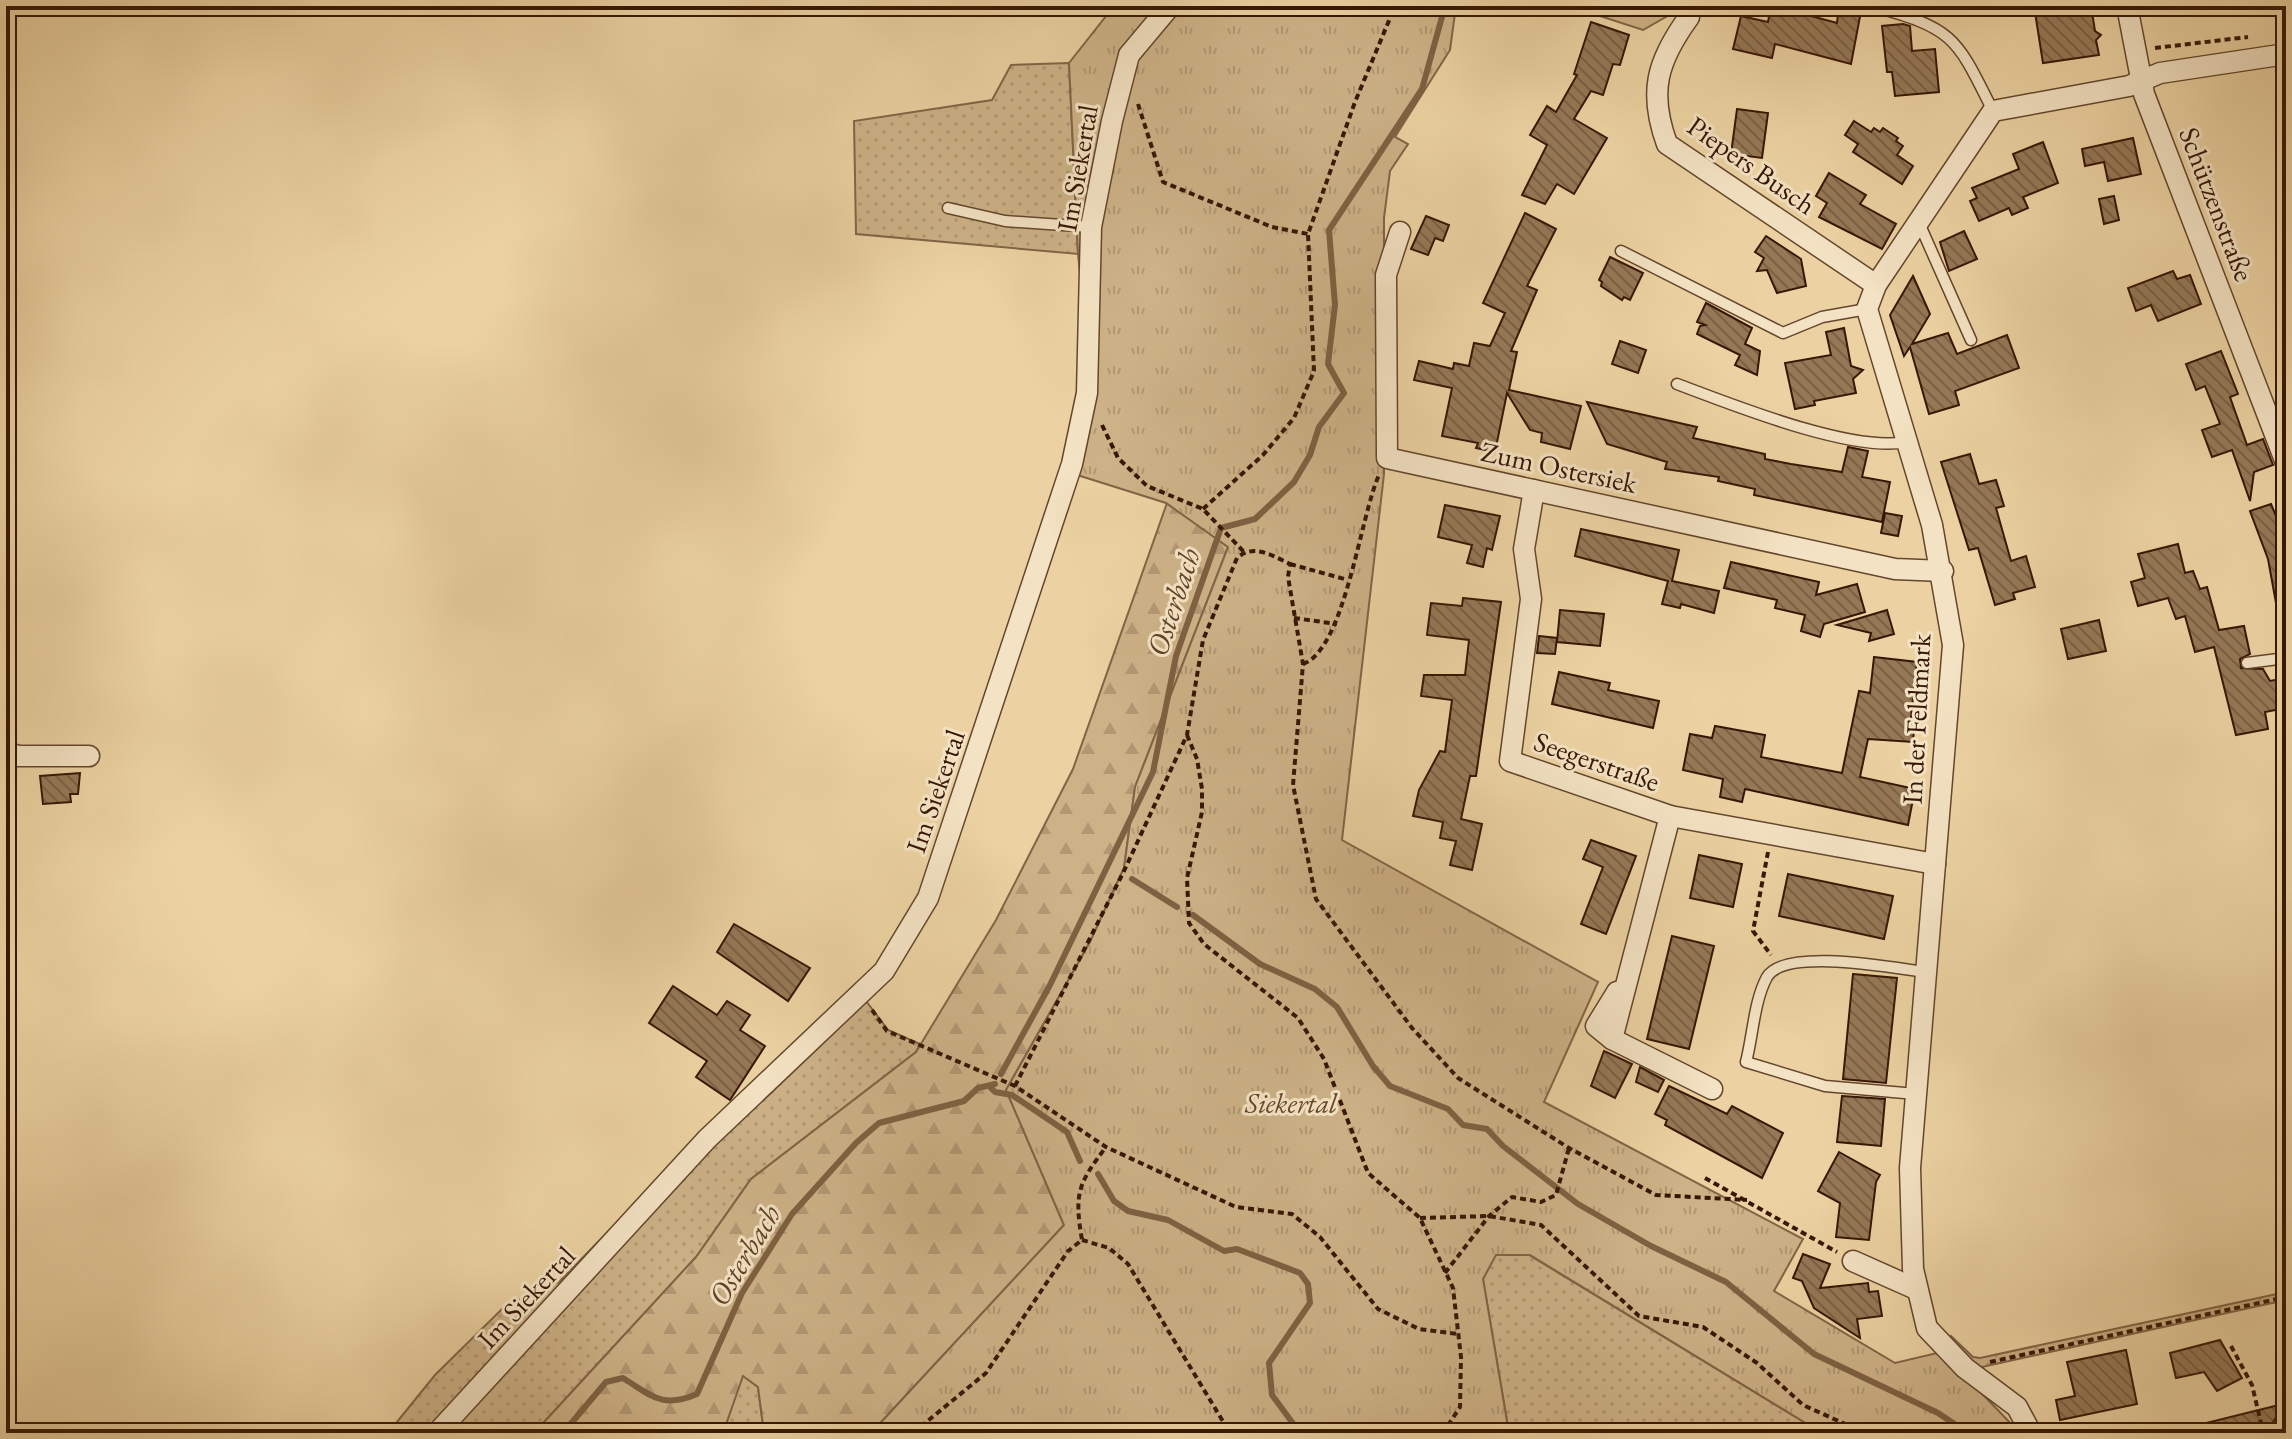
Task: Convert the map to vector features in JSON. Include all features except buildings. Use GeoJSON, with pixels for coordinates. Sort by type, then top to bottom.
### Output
{"type":"FeatureCollection","features":[{"type":"Feature","properties":{"kind":"street","name":"Im Siekertal"},"geometry":{"type":"LineString","coordinates":[[437,1433],[707,1139],[884,971],[928,898],[1072,464],[1087,393],[1091,227],[1129,55],[1170,6]]}},
{"type":"Feature","properties":{"kind":"street","name":"Schützenstraße"},"geometry":{"type":"LineString","coordinates":[[2127,6],[2139,80],[2286,463]]}},
{"type":"Feature","properties":{"kind":"street","name":"Piepers Busch"},"geometry":{"type":"LineString","coordinates":[[1696,11],[1676,35],[1658,79],[1656,114],[1667,144],[1876,285]]}},
{"type":"Feature","properties":{"kind":"street"},"geometry":{"type":"LineString","coordinates":[[1867,309],[1876,285],[1993,111],[2129,86],[2160,73],[2286,54]]}},
{"type":"Feature","properties":{"kind":"street"},"geometry":{"type":"LineString","coordinates":[[1387,458],[1386,275],[1400,232]]}},
{"type":"Feature","properties":{"kind":"street","name":"In der Feldmark"},"geometry":{"type":"LineString","coordinates":[[1867,309],[1943,571],[1953,645],[1910,1168],[1916,1289],[1927,1328],[1965,1368],[2017,1407],[2031,1433]]}},
{"type":"Feature","properties":{"kind":"street","name":"Zum Ostersiek"},"geometry":{"type":"LineString","coordinates":[[1387,458],[1895,569],[1943,571]]}},
{"type":"Feature","properties":{"kind":"street","name":"Seegerstraße"},"geometry":{"type":"LineString","coordinates":[[1534,490],[1524,549],[1531,599],[1510,761],[1670,816],[1935,864]]}},
{"type":"Feature","properties":{"kind":"street"},"geometry":{"type":"LineString","coordinates":[[6,752],[18,756],[89,756]]}},
{"type":"Feature","properties":{"kind":"street"},"geometry":{"type":"LineString","coordinates":[[1670,816],[1612,1039],[1712,1089]]}},
{"type":"Feature","properties":{"kind":"street"},"geometry":{"type":"LineString","coordinates":[[1853,1261],[1916,1289]]}},
{"type":"Feature","properties":{"kind":"lane"},"geometry":{"type":"LineString","coordinates":[[1872,6],[1944,32],[1969,59],[1993,111]]}},
{"type":"Feature","properties":{"kind":"lane"},"geometry":{"type":"LineString","coordinates":[[948,208],[1005,221],[1091,227]]}},
{"type":"Feature","properties":{"kind":"lane"},"geometry":{"type":"LineString","coordinates":[[1919,223],[1971,340]]}},
{"type":"Feature","properties":{"kind":"lane"},"geometry":{"type":"LineString","coordinates":[[1621,251],[1783,333],[1822,317],[1867,309]]}},
{"type":"Feature","properties":{"kind":"lane"},"geometry":{"type":"LineString","coordinates":[[1677,384],[1759,415],[1825,432],[1888,446],[1906,442]]}},
{"type":"Feature","properties":{"kind":"lane"},"geometry":{"type":"LineString","coordinates":[[2247,663],[2286,658]]}},
{"type":"Feature","properties":{"kind":"lane"},"geometry":{"type":"LineString","coordinates":[[1916,1094],[1825,1086],[1746,1062],[1765,980],[1780,967],[1836,962],[1925,972]]}},
{"type":"Feature","properties":{"kind":"path"},"geometry":{"type":"LineString","coordinates":[[1372,6],[1393,11],[1409,6]]}},
{"type":"Feature","properties":{"kind":"path"},"geometry":{"type":"LineString","coordinates":[[1203,509],[1263,455],[1294,418],[1314,371],[1308,234],[1355,102],[1393,11]]}},
{"type":"Feature","properties":{"kind":"path"},"geometry":{"type":"LineString","coordinates":[[2155,48],[2257,36]]}},
{"type":"Feature","properties":{"kind":"path"},"geometry":{"type":"LineString","coordinates":[[1137,97],[1142,125],[1159,161],[1163,182],[1272,227],[1308,234]]}},
{"type":"Feature","properties":{"kind":"path"},"geometry":{"type":"LineString","coordinates":[[1087,393],[1118,458],[1147,486],[1203,509],[1244,552]]}},
{"type":"Feature","properties":{"kind":"path"},"geometry":{"type":"LineString","coordinates":[[1303,664],[1310,662],[1337,624],[1369,498],[1387,458]]}},
{"type":"Feature","properties":{"kind":"path"},"geometry":{"type":"LineString","coordinates":[[1015,1086],[1124,871],[1187,735],[1203,640],[1237,558],[1244,552],[1261,551],[1290,564],[1348,580]]}},
{"type":"Feature","properties":{"kind":"path"},"geometry":{"type":"LineString","coordinates":[[1290,564],[1288,577],[1303,664],[1293,785],[1316,899],[1412,1028],[1458,1078],[1569,1148],[1656,1195],[1747,1200]]}},
{"type":"Feature","properties":{"kind":"path"},"geometry":{"type":"LineString","coordinates":[[1294,618],[1337,624]]}},
{"type":"Feature","properties":{"kind":"path"},"geometry":{"type":"LineString","coordinates":[[1187,735],[1197,759],[1202,789],[1202,812],[1186,886],[1186,909],[1194,933],[1298,1018],[1324,1059],[1368,1173],[1420,1218],[1453,1288],[1458,1334],[1460,1407],[1443,1433]]}},
{"type":"Feature","properties":{"kind":"path"},"geometry":{"type":"LineString","coordinates":[[1771,836],[1753,931],[1780,967]]}},
{"type":"Feature","properties":{"kind":"path"},"geometry":{"type":"LineString","coordinates":[[861,996],[887,1031],[1015,1086],[1106,1147],[1236,1207],[1292,1214],[1320,1237],[1378,1309],[1419,1329],[1458,1334]]}},
{"type":"Feature","properties":{"kind":"path"},"geometry":{"type":"LineString","coordinates":[[1082,1240],[1077,1192],[1082,1179],[1106,1147]]}},
{"type":"Feature","properties":{"kind":"path"},"geometry":{"type":"LineString","coordinates":[[1445,1273],[1489,1216],[1512,1197],[1541,1202],[1556,1195],[1569,1148]]}},
{"type":"Feature","properties":{"kind":"path"},"geometry":{"type":"LineString","coordinates":[[1705,1178],[1853,1261]]}},
{"type":"Feature","properties":{"kind":"path"},"geometry":{"type":"LineString","coordinates":[[1420,1218],[1489,1216],[1541,1225],[1639,1316],[1703,1327],[1757,1363],[1803,1405],[1865,1433]]}},
{"type":"Feature","properties":{"kind":"path"},"geometry":{"type":"LineString","coordinates":[[913,1433],[986,1373],[1068,1251],[1082,1240]]}},
{"type":"Feature","properties":{"kind":"path"},"geometry":{"type":"LineString","coordinates":[[1082,1240],[1109,1248],[1128,1264],[1230,1433]]}},
{"type":"Feature","properties":{"kind":"path"},"geometry":{"type":"LineString","coordinates":[[1965,1368],[2286,1297]]}},
{"type":"Feature","properties":{"kind":"path"},"geometry":{"type":"LineString","coordinates":[[2231,1346],[2252,1385],[2265,1433]]}},
{"type":"Feature","properties":{"kind":"green space","name":"Siekertal"},"geometry":{"type":"Polygon","coordinates":[[[1114,6],[1456,6],[1450,50],[1395,137],[1408,144],[1390,171],[1384,218],[1384,474],[1342,840],[1598,982],[1544,1102],[1803,1239],[1774,1291],[1895,1363],[1937,1353],[1963,1374],[2020,1433],[1822,1433],[1530,1255],[1496,1255],[1483,1279],[1509,1433],[871,1433],[1064,1225],[1006,1090],[1090,942],[1124,868],[1135,787],[1228,547],[1166,503],[1074,474],[1089,362],[1078,254],[1069,63],[1114,6]]]}},
{"type":"Feature","properties":{"kind":"green space"},"geometry":{"type":"Polygon","coordinates":[[[1569,6],[1685,6],[1643,30],[1569,6]]]}},
{"type":"Feature","properties":{"kind":"green space"},"geometry":{"type":"Polygon","coordinates":[[[1069,63],[1078,254],[856,234],[854,121],[992,100],[1011,65],[1069,63]]]}},
{"type":"Feature","properties":{"kind":"green space"},"geometry":{"type":"Polygon","coordinates":[[[1167,503],[1228,547],[1135,787],[1124,868],[1090,942],[1006,1090],[1064,1225],[871,1433],[764,1433],[758,1387],[743,1376],[723,1433],[534,1433],[696,1257],[751,1179],[916,1052],[996,920],[1073,769],[1167,503]]]}},
{"type":"Feature","properties":{"kind":"green space"},"geometry":{"type":"Polygon","coordinates":[[[857,989],[888,1030],[920,1044],[916,1052],[751,1179],[696,1257],[534,1433],[388,1433],[435,1375],[504,1307],[559,1282],[702,1135],[857,989]]]}},
{"type":"Feature","properties":{"kind":"green space"},"geometry":{"type":"Polygon","coordinates":[[[1495,1255],[1529,1255],[1822,1433],[1509,1433],[1483,1279],[1495,1255]]]}},
{"type":"Feature","properties":{"kind":"green space"},"geometry":{"type":"Polygon","coordinates":[[[2286,1292],[2286,1300],[1973,1369],[1937,1353],[1951,1336],[1973,1357],[1980,1358],[2286,1292]]]}},
{"type":"Feature","properties":{"kind":"green space"},"geometry":{"type":"Polygon","coordinates":[[[742,1375],[758,1387],[764,1433],[723,1433],[742,1375]]]}},
{"type":"Feature","properties":{"kind":"waterway","name":"Osterbach"},"geometry":{"type":"LineString","coordinates":[[1001,1074],[1050,985],[1153,772],[1176,656],[1221,528],[1255,519],[1294,482],[1310,455],[1319,427],[1344,393],[1328,364],[1335,305],[1329,230],[1422,89],[1445,6]]}},
{"type":"Feature","properties":{"kind":"waterway"},"geometry":{"type":"LineString","coordinates":[[1132,879],[1177,907]]}},
{"type":"Feature","properties":{"kind":"waterway"},"geometry":{"type":"LineString","coordinates":[[1193,915],[1260,964],[1315,989],[1337,1007],[1373,1066],[1390,1086],[1448,1109],[1463,1125],[1487,1129],[1503,1146],[1578,1204],[1651,1246],[1726,1282],[1814,1354],[1938,1413],[1968,1433]]}},
{"type":"Feature","properties":{"kind":"waterway","name":"Osterbach"},"geometry":{"type":"LineString","coordinates":[[563,1433],[606,1382],[623,1378],[650,1395],[666,1400],[697,1394],[742,1293],[792,1214],[856,1143],[879,1123],[964,1101],[978,1088],[995,1084]]}},
{"type":"Feature","properties":{"kind":"waterway"},"geometry":{"type":"LineString","coordinates":[[991,1088],[995,1092],[1012,1095],[1067,1132],[1080,1161]]}},
{"type":"Feature","properties":{"kind":"waterway"},"geometry":{"type":"LineString","coordinates":[[1098,1174],[1114,1201],[1128,1211],[1168,1220],[1224,1251],[1237,1249],[1300,1273],[1308,1284],[1310,1303],[1269,1363],[1272,1395],[1300,1433]]}}]}
